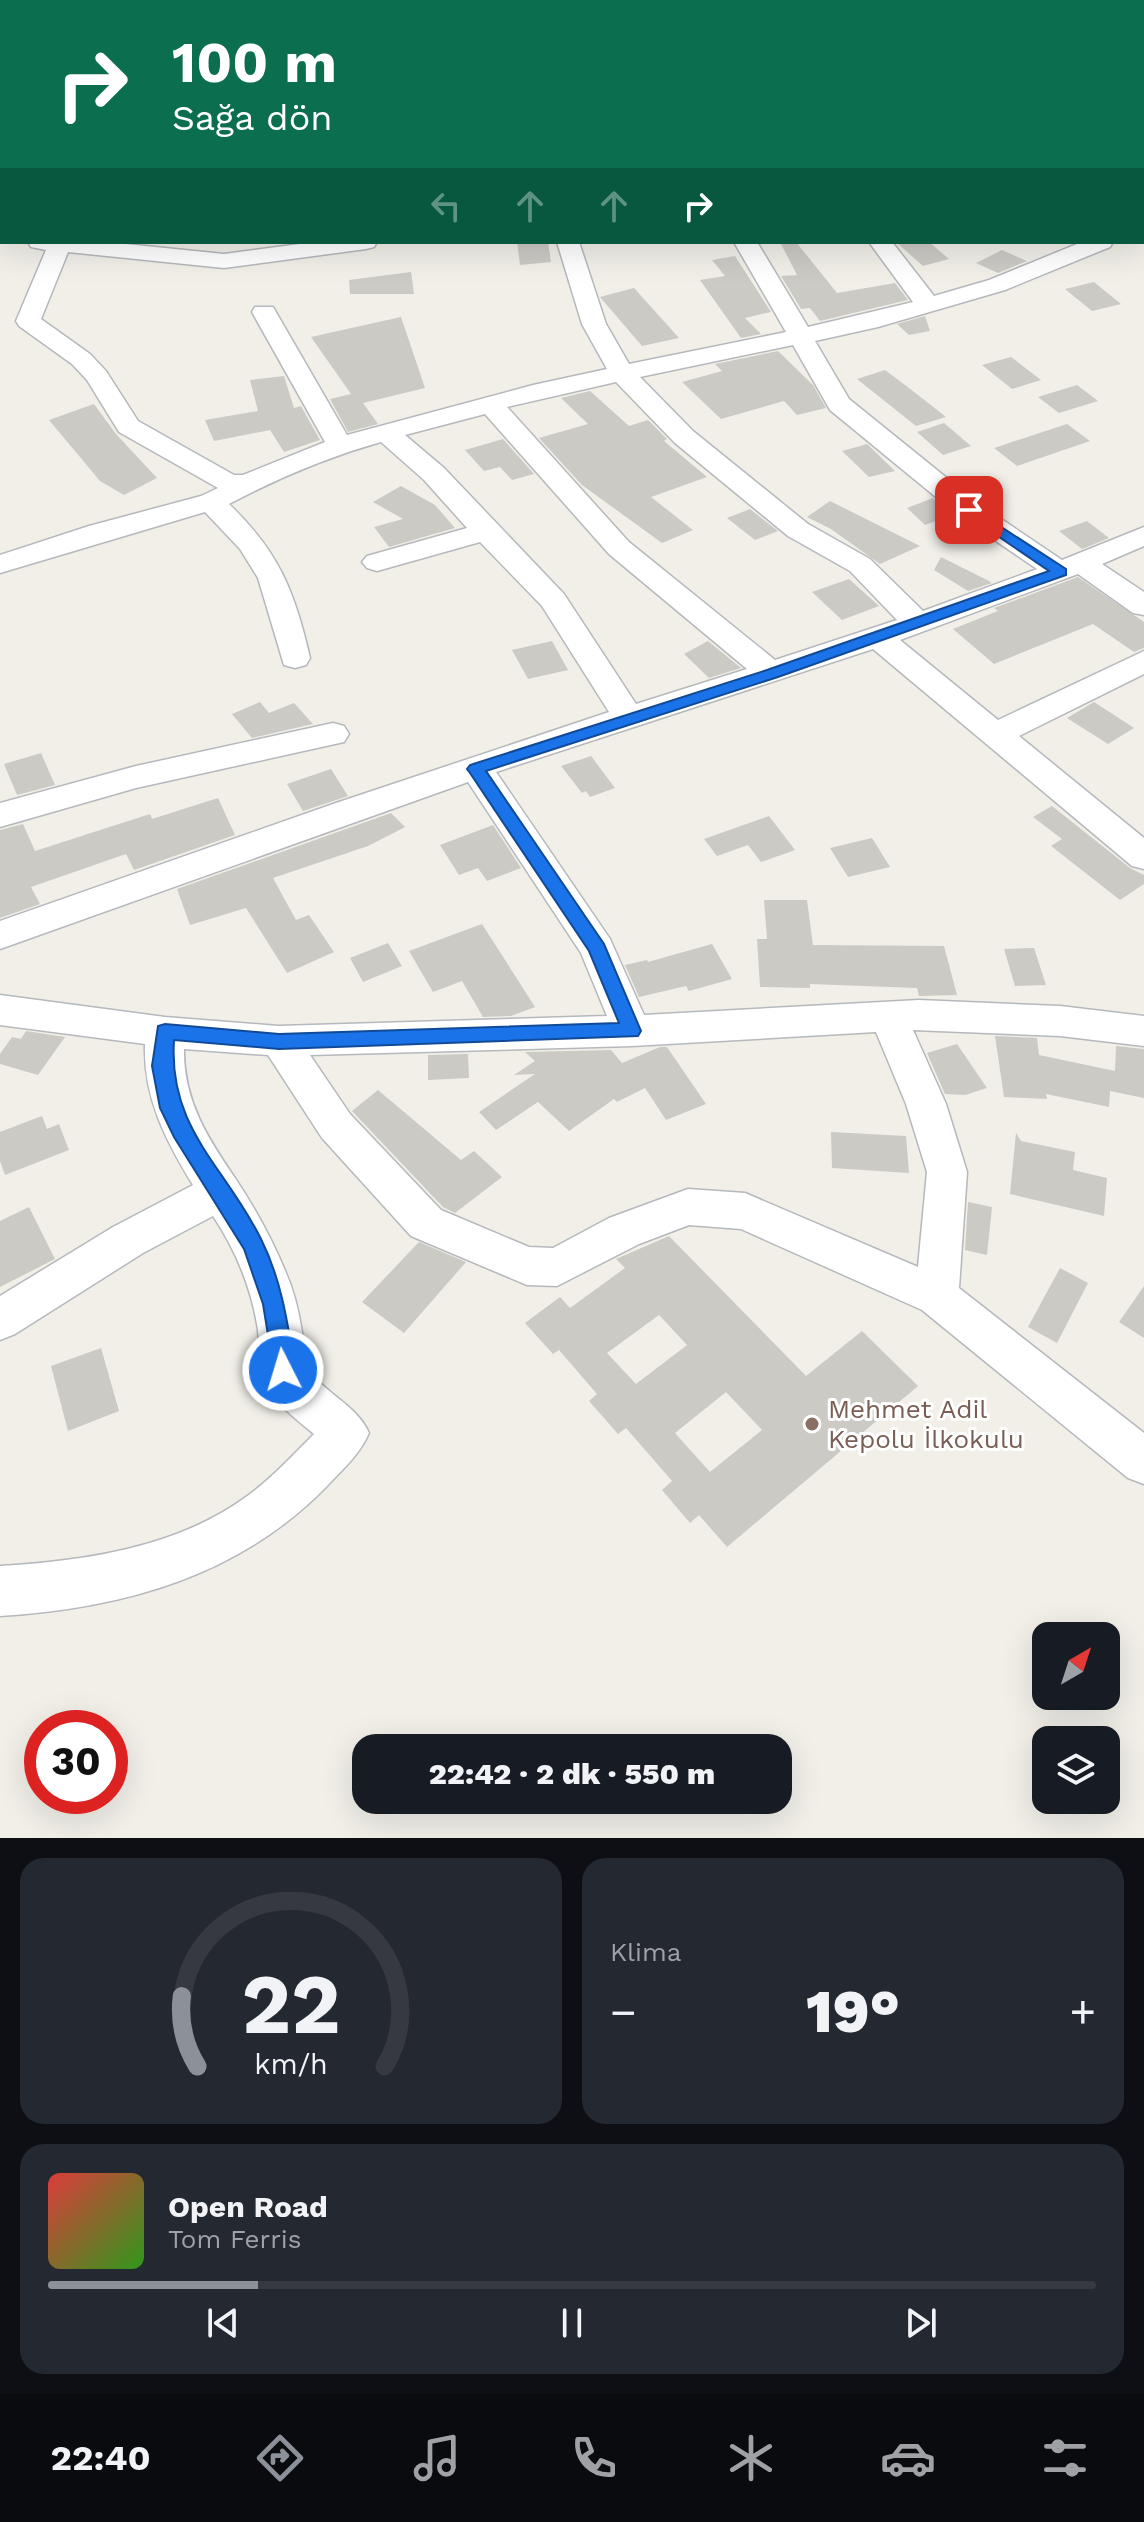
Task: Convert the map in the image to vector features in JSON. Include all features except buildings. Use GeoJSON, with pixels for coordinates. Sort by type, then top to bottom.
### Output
{"type":"FeatureCollection","features":[{"type":"Feature","properties":{"kind":"street"},"geometry":{"type":"LineString","coordinates":[[49,244],[28,321],[89,368],[128,426],[209,474],[230,483],[247,483]]}},
{"type":"Feature","properties":{"kind":"street"},"geometry":{"type":"LineString","coordinates":[[59,244],[224,261],[351,244]]}},
{"type":"Feature","properties":{"kind":"street"},"geometry":{"type":"LineString","coordinates":[[569,244],[590,313],[623,375],[684,437],[798,530],[860,565],[916,622]]}},
{"type":"Feature","properties":{"kind":"street"},"geometry":{"type":"LineString","coordinates":[[746,244],[839,404],[969,510],[1144,606]]}},
{"type":"Feature","properties":{"kind":"street"},"geometry":{"type":"LineString","coordinates":[[882,244],[929,306]]}},
{"type":"Feature","properties":{"kind":"street"},"geometry":{"type":"LineString","coordinates":[[0,564],[69,541],[211,502],[247,483],[340,445],[542,390],[802,339],[929,306],[997,285],[1097,244]]}},
{"type":"Feature","properties":{"kind":"street"},"geometry":{"type":"LineString","coordinates":[[264,312],[340,445]]}},
{"type":"Feature","properties":{"kind":"street"},"geometry":{"type":"LineString","coordinates":[[490,404],[619,548],[772,673]]}},
{"type":"Feature","properties":{"kind":"street"},"geometry":{"type":"LineString","coordinates":[[386,433],[434,474],[553,600],[629,718]]}},
{"type":"Feature","properties":{"kind":"street"},"geometry":{"type":"LineString","coordinates":[[211,502],[239,529],[267,569],[278,591],[295,658]]}},
{"type":"Feature","properties":{"kind":"street"},"geometry":{"type":"LineString","coordinates":[[377,562],[486,532]]}},
{"type":"Feature","properties":{"kind":"street"},"geometry":{"type":"LineString","coordinates":[[0,935],[476,769],[877,637],[1071,568],[1144,536]]}},
{"type":"Feature","properties":{"kind":"street"},"geometry":{"type":"LineString","coordinates":[[877,637],[1144,857]]}},
{"type":"Feature","properties":{"kind":"street"},"geometry":{"type":"LineString","coordinates":[[997,734],[1144,661]]}},
{"type":"Feature","properties":{"kind":"street"},"geometry":{"type":"LineString","coordinates":[[3,804],[333,734]]}},
{"type":"Feature","properties":{"kind":"street"},"geometry":{"type":"LineString","coordinates":[[476,769],[597,949],[632,1031]]}},
{"type":"Feature","properties":{"kind":"street"},"geometry":{"type":"LineString","coordinates":[[0,1010],[165,1032],[279,1041],[632,1031],[888,1017],[1060,1021],[1144,1031]]}},
{"type":"Feature","properties":{"kind":"street"},"geometry":{"type":"LineString","coordinates":[[888,1017],[926,1104],[947,1172],[937,1296]]}},
{"type":"Feature","properties":{"kind":"street"},"geometry":{"type":"LineString","coordinates":[[0,1591],[83,1584],[153,1564],[220,1537],[260,1515],[301,1480],[346,1433],[293,1384],[283,1370],[281,1336],[265,1273],[243,1224],[181,1131],[170,1108],[162,1066],[165,1032]]}},
{"type":"Feature","properties":{"kind":"street"},"geometry":{"type":"LineString","coordinates":[[279,1041],[336,1126],[426,1223],[527,1266],[557,1267],[624,1231],[688,1207],[745,1211],[937,1296],[1144,1462]]}},
{"type":"Feature","properties":{"kind":"street"},"geometry":{"type":"LineString","coordinates":[[0,1320],[128,1240],[221,1191]]}},
{"type":"Feature","properties":{"kind":"place","name":"Mehmet Adil Kepolu İlkokulu"},"geometry":{"type":"Point","coordinates":[812,1424]}},
{"type":"Feature","properties":{"kind":"route"},"geometry":{"type":"LineString","coordinates":[[283,1370],[281,1336],[274,1304],[255,1248],[243,1224],[181,1131],[170,1108],[162,1066],[165,1032],[279,1041],[632,1031],[597,949],[476,769],[772,673],[1061,572],[969,510]]}}]}
